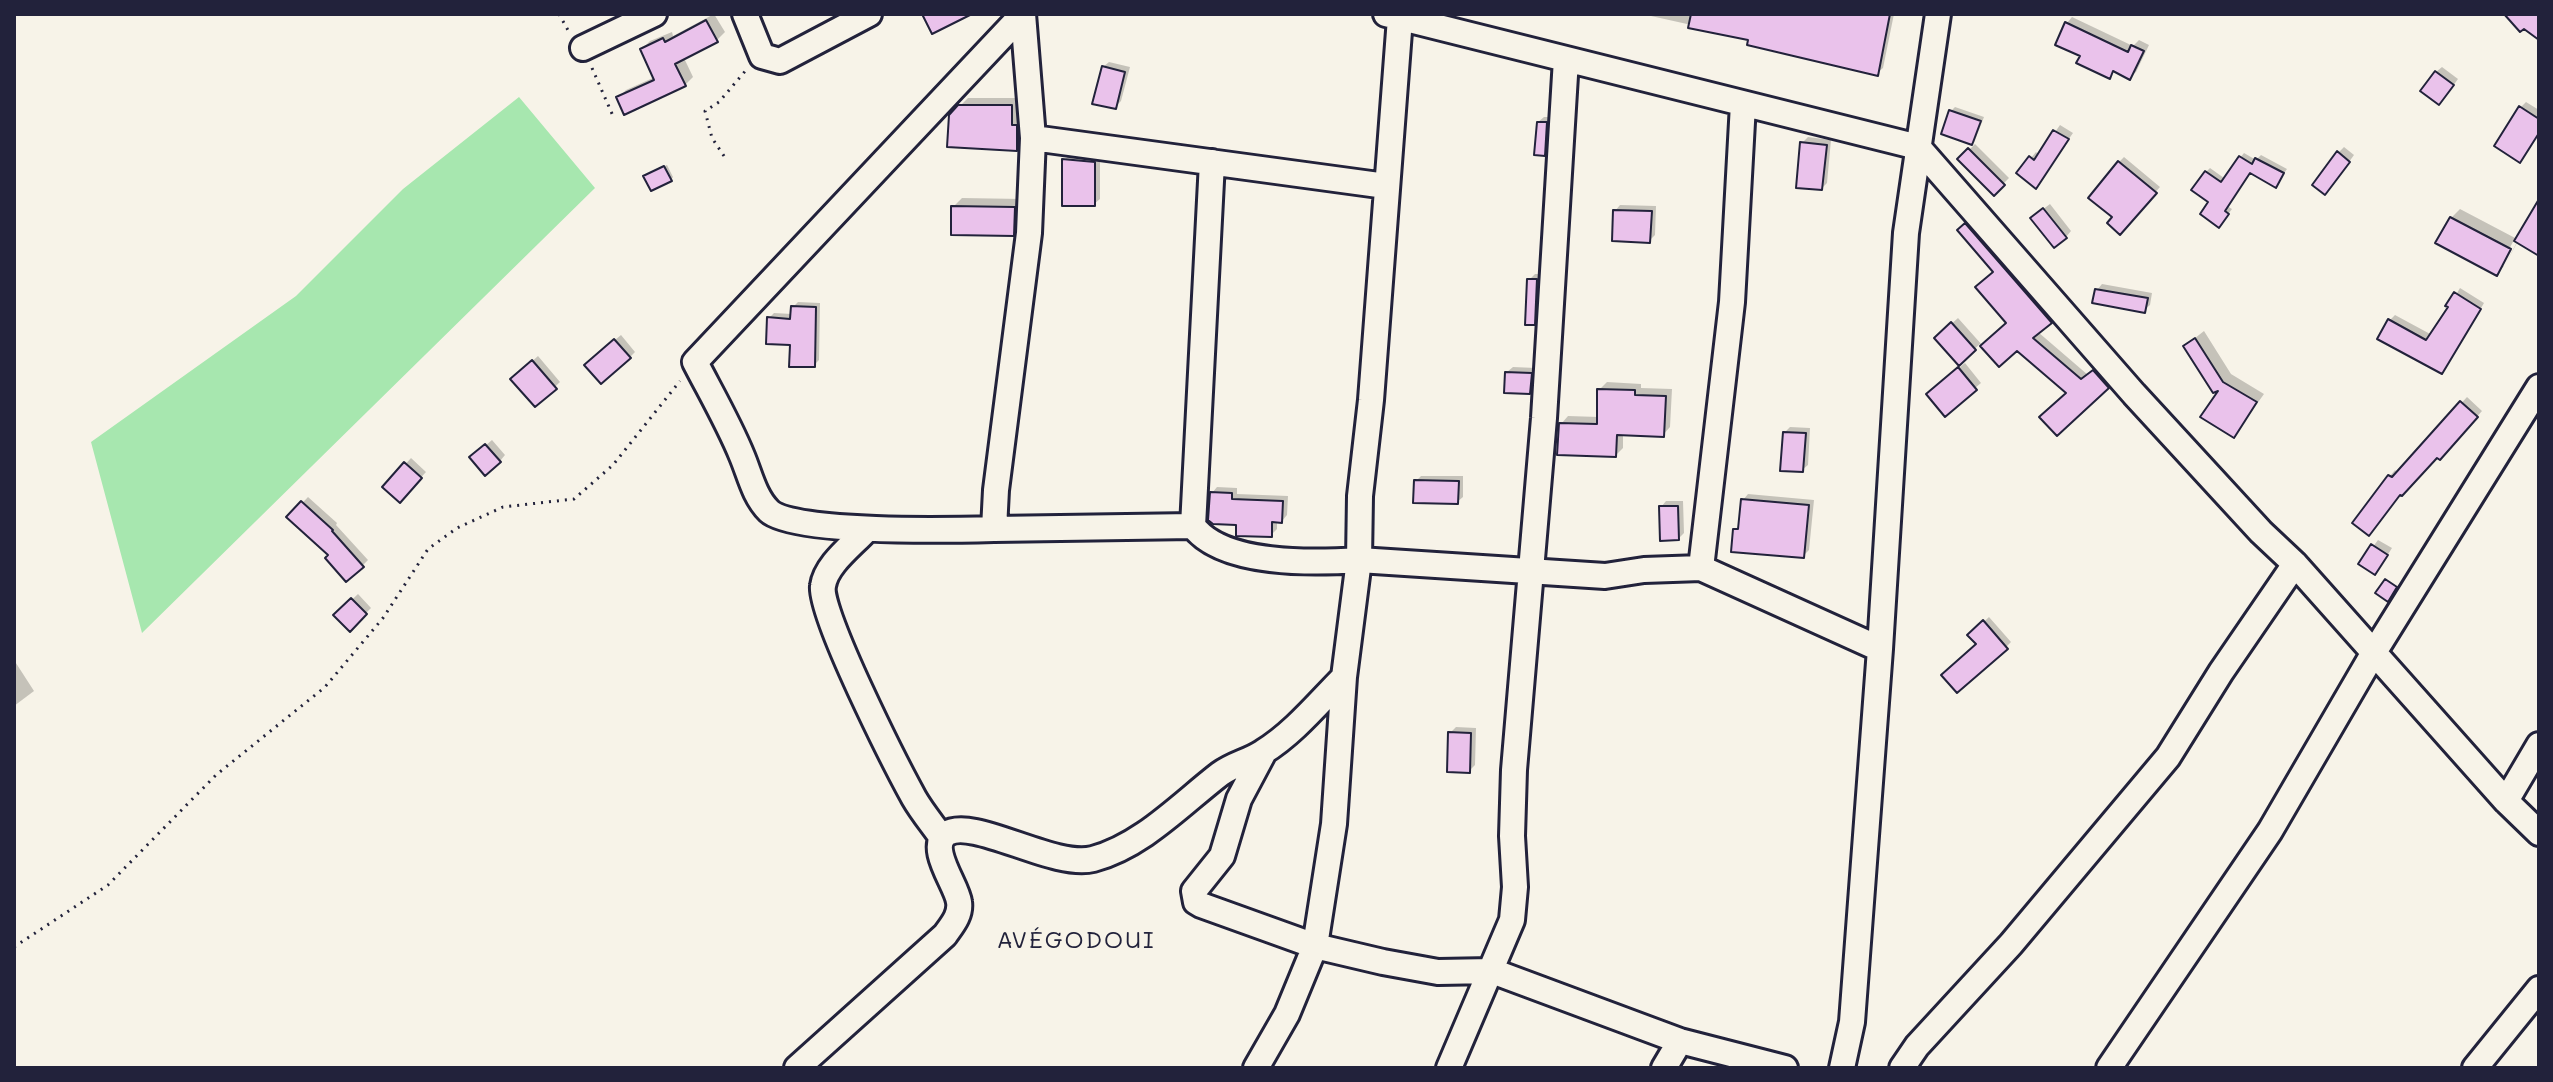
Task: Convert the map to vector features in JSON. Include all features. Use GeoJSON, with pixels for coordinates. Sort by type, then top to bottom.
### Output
{"type":"FeatureCollection","features":[{"type":"Feature","properties":{"kind":"street"},"geometry":{"type":"LineString","coordinates":[[583,48],[654,14]]}},
{"type":"Feature","properties":{"kind":"street"},"geometry":{"type":"LineString","coordinates":[[745,14],[762,56],[780,61],[869,14]]}},
{"type":"Feature","properties":{"kind":"street"},"geometry":{"type":"LineString","coordinates":[[994,529],[996,490],[1029,233],[1033,138],[1023,14]]}},
{"type":"Feature","properties":{"kind":"street"},"geometry":{"type":"LineString","coordinates":[[1023,14],[695,362],[742,454],[758,499],[772,514],[790,520],[867,529],[1193,526]]}},
{"type":"Feature","properties":{"kind":"street"},"geometry":{"type":"LineString","coordinates":[[1842,1068],[1852,1022],[1880,649],[1906,233],[1938,14]]}},
{"type":"Feature","properties":{"kind":"street"},"geometry":{"type":"LineString","coordinates":[[1256,1068],[1287,1014],[1315,946],[1334,824],[1344,677],[1359,560],[1360,496],[1371,400],[1386,186],[1393,16],[1918,147],[2134,394],[2261,532],[2295,564],[2506,801],[2539,833]]}},
{"type":"Feature","properties":{"kind":"street"},"geometry":{"type":"LineString","coordinates":[[1449,1068],[1512,920],[1515,887],[1512,836],[1514,770],[1544,418],[1566,59]]}},
{"type":"Feature","properties":{"kind":"street"},"geometry":{"type":"LineString","coordinates":[[1701,568],[1732,302],[1743,104]]}},
{"type":"Feature","properties":{"kind":"street"},"geometry":{"type":"LineString","coordinates":[[1033,138],[1386,186]]}},
{"type":"Feature","properties":{"kind":"street"},"geometry":{"type":"LineString","coordinates":[[1212,162],[1193,526],[1202,538],[1214,545],[1276,561],[1320,563],[1359,560],[1605,576],[1644,570],[1701,568],[1880,649]]}},
{"type":"Feature","properties":{"kind":"street"},"geometry":{"type":"LineString","coordinates":[[2109,1068],[2270,831],[2373,654],[2539,387]]}},
{"type":"Feature","properties":{"kind":"street"},"geometry":{"type":"LineString","coordinates":[[797,1068],[945,935],[956,921],[959,903],[942,862],[942,838],[915,800],[839,644],[824,601],[822,589],[825,576],[867,529]]}},
{"type":"Feature","properties":{"kind":"street"},"geometry":{"type":"LineString","coordinates":[[1902,1068],[1917,1046],[2011,944],[2168,757],[2221,672],[2295,564]]}},
{"type":"Feature","properties":{"kind":"street"},"geometry":{"type":"LineString","coordinates":[[942,838],[961,830],[998,838],[1037,853],[1072,860],[1091,860],[1143,836],[1224,771],[1264,752],[1344,677]]}},
{"type":"Feature","properties":{"kind":"street"},"geometry":{"type":"LineString","coordinates":[[2506,801],[2539,745]]}},
{"type":"Feature","properties":{"kind":"street"},"geometry":{"type":"LineString","coordinates":[[1264,752],[1239,799],[1222,856],[1207,878],[1197,886],[1194,897],[1201,905],[1315,946],[1438,972],[1492,971],[1680,1041],[1785,1068]]}},
{"type":"Feature","properties":{"kind":"street"},"geometry":{"type":"LineString","coordinates":[[2484,1064],[2539,989]]}},
{"type":"Feature","properties":{"kind":"street"},"geometry":{"type":"LineString","coordinates":[[1664,1068],[1680,1041]]}},
{"type":"Feature","properties":{"kind":"path"},"geometry":{"type":"LineString","coordinates":[[724,156],[712,138],[705,111],[719,102],[739,76],[762,56]]}},
{"type":"Feature","properties":{"kind":"path"},"geometry":{"type":"LineString","coordinates":[[14,947],[108,885],[216,775],[325,687],[383,618],[428,549],[457,528],[503,507],[574,499],[613,465],[695,362]]}},
{"type":"Feature","properties":{"kind":"green space"},"geometry":{"type":"Polygon","coordinates":[[[519,97],[595,188],[142,633],[91,442],[296,296],[403,189],[519,97]]]}},
{"type":"Feature","properties":{"kind":"building"},"geometry":{"type":"Polygon","coordinates":[[[922,14],[972,14],[932,34],[922,14]]]}},
{"type":"Feature","properties":{"kind":"building"},"geometry":{"type":"Polygon","coordinates":[[[1691,14],[1890,14],[1878,76],[1747,45],[1748,40],[1688,28],[1691,14]]]}},
{"type":"Feature","properties":{"kind":"building"},"geometry":{"type":"Polygon","coordinates":[[[2504,14],[2539,14],[2539,40],[2524,29],[2520,32],[2504,14]]]}},
{"type":"Feature","properties":{"kind":"building"},"geometry":{"type":"Polygon","coordinates":[[[706,20],[718,42],[675,64],[686,86],[624,115],[616,97],[654,80],[640,49],[663,38],[665,42],[706,20]]]}},
{"type":"Feature","properties":{"kind":"building"},"geometry":{"type":"Polygon","coordinates":[[[2065,22],[2128,52],[2131,45],[2144,51],[2130,80],[2113,71],[2110,79],[2076,63],[2080,56],[2055,45],[2065,22]]]}},
{"type":"Feature","properties":{"kind":"building"},"geometry":{"type":"Polygon","coordinates":[[[1102,66],[1125,72],[1116,109],[1092,104],[1102,66]]]}},
{"type":"Feature","properties":{"kind":"building"},"geometry":{"type":"Polygon","coordinates":[[[2435,71],[2454,85],[2439,105],[2420,91],[2435,71]]]}},
{"type":"Feature","properties":{"kind":"building"},"geometry":{"type":"Polygon","coordinates":[[[958,105],[1012,105],[1012,125],[1017,125],[1017,151],[947,147],[949,115],[958,105]]]}},
{"type":"Feature","properties":{"kind":"building"},"geometry":{"type":"Polygon","coordinates":[[[2519,106],[2539,119],[2539,133],[2520,163],[2494,146],[2519,106]]]}},
{"type":"Feature","properties":{"kind":"building"},"geometry":{"type":"Polygon","coordinates":[[[1949,110],[1981,121],[1972,145],[1941,134],[1949,110]]]}},
{"type":"Feature","properties":{"kind":"building"},"geometry":{"type":"Polygon","coordinates":[[[1537,122],[1547,122],[1545,156],[1534,155],[1537,122]]]}},
{"type":"Feature","properties":{"kind":"building"},"geometry":{"type":"Polygon","coordinates":[[[2053,130],[2069,139],[2036,189],[2016,173],[2029,156],[2034,160],[2053,130]]]}},
{"type":"Feature","properties":{"kind":"building"},"geometry":{"type":"Polygon","coordinates":[[[1800,142],[1827,145],[1822,190],[1796,188],[1800,142]]]}},
{"type":"Feature","properties":{"kind":"building"},"geometry":{"type":"Polygon","coordinates":[[[1968,148],[2005,185],[1994,196],[1957,159],[1968,148]]]}},
{"type":"Feature","properties":{"kind":"building"},"geometry":{"type":"Polygon","coordinates":[[[2337,151],[2350,162],[2325,195],[2312,185],[2337,151]]]}},
{"type":"Feature","properties":{"kind":"building"},"geometry":{"type":"Polygon","coordinates":[[[2239,156],[2252,164],[2255,158],[2284,173],[2276,188],[2250,173],[2225,211],[2229,214],[2219,228],[2200,214],[2208,202],[2191,190],[2205,171],[2221,182],[2239,156]]]}},
{"type":"Feature","properties":{"kind":"building"},"geometry":{"type":"Polygon","coordinates":[[[1062,159],[1095,162],[1095,206],[1062,206],[1062,159]]]}},
{"type":"Feature","properties":{"kind":"building"},"geometry":{"type":"Polygon","coordinates":[[[2118,161],[2157,193],[2120,235],[2107,223],[2112,217],[2088,198],[2118,161]]]}},
{"type":"Feature","properties":{"kind":"building"},"geometry":{"type":"Polygon","coordinates":[[[664,166],[672,181],[651,191],[643,176],[664,166]]]}},
{"type":"Feature","properties":{"kind":"building"},"geometry":{"type":"Polygon","coordinates":[[[2539,199],[2539,256],[2514,241],[2539,199]]]}},
{"type":"Feature","properties":{"kind":"building"},"geometry":{"type":"Polygon","coordinates":[[[951,206],[1015,207],[1014,236],[951,235],[951,206]]]}},
{"type":"Feature","properties":{"kind":"building"},"geometry":{"type":"Polygon","coordinates":[[[2043,208],[2067,238],[2054,248],[2030,218],[2043,208]]]}},
{"type":"Feature","properties":{"kind":"building"},"geometry":{"type":"Polygon","coordinates":[[[1613,210],[1652,211],[1650,243],[1612,241],[1613,210]]]}},
{"type":"Feature","properties":{"kind":"building"},"geometry":{"type":"Polygon","coordinates":[[[2450,217],[2511,249],[2497,276],[2435,243],[2450,217]]]}},
{"type":"Feature","properties":{"kind":"building"},"geometry":{"type":"Polygon","coordinates":[[[1965,223],[2052,323],[2033,338],[2081,379],[2093,370],[2109,388],[2057,436],[2039,417],[2066,393],[2017,351],[1999,367],[1980,346],[2006,323],[1975,287],[1993,272],[1957,230],[1965,223]]]}},
{"type":"Feature","properties":{"kind":"building"},"geometry":{"type":"Polygon","coordinates":[[[1527,279],[1537,279],[1535,325],[1525,325],[1527,279]]]}},
{"type":"Feature","properties":{"kind":"building"},"geometry":{"type":"Polygon","coordinates":[[[2095,289],[2148,298],[2145,313],[2092,303],[2095,289]]]}},
{"type":"Feature","properties":{"kind":"building"},"geometry":{"type":"Polygon","coordinates":[[[2454,292],[2481,309],[2442,374],[2377,339],[2388,319],[2426,340],[2454,292]]]}},
{"type":"Feature","properties":{"kind":"building"},"geometry":{"type":"Polygon","coordinates":[[[791,306],[816,307],[815,367],[789,367],[790,345],[766,344],[767,317],[790,319],[791,306]]]}},
{"type":"Feature","properties":{"kind":"building"},"geometry":{"type":"Polygon","coordinates":[[[1951,322],[1976,350],[1959,366],[1934,338],[1951,322]]]}},
{"type":"Feature","properties":{"kind":"building"},"geometry":{"type":"Polygon","coordinates":[[[2195,338],[2223,382],[2257,402],[2234,438],[2200,417],[2218,391],[2213,393],[2183,346],[2195,338]]]}},
{"type":"Feature","properties":{"kind":"building"},"geometry":{"type":"Polygon","coordinates":[[[614,339],[631,358],[601,384],[584,365],[614,339]]]}},
{"type":"Feature","properties":{"kind":"building"},"geometry":{"type":"Polygon","coordinates":[[[532,360],[557,389],[535,407],[510,379],[532,360]]]}},
{"type":"Feature","properties":{"kind":"building"},"geometry":{"type":"Polygon","coordinates":[[[1958,367],[1977,390],[1945,417],[1926,394],[1958,367]]]}},
{"type":"Feature","properties":{"kind":"building"},"geometry":{"type":"Polygon","coordinates":[[[1505,372],[1532,373],[1530,394],[1504,393],[1505,372]]]}},
{"type":"Feature","properties":{"kind":"building"},"geometry":{"type":"Polygon","coordinates":[[[1597,389],[1635,390],[1635,395],[1666,396],[1664,437],[1617,435],[1616,457],[1557,455],[1559,423],[1597,424],[1597,389]]]}},
{"type":"Feature","properties":{"kind":"building"},"geometry":{"type":"Polygon","coordinates":[[[2460,401],[2478,417],[2440,460],[2437,458],[2400,495],[2369,536],[2352,523],[2388,475],[2392,477],[2460,401]]]}},
{"type":"Feature","properties":{"kind":"building"},"geometry":{"type":"Polygon","coordinates":[[[1783,432],[1806,433],[1803,472],[1780,471],[1783,432]]]}},
{"type":"Feature","properties":{"kind":"building"},"geometry":{"type":"Polygon","coordinates":[[[485,444],[501,462],[485,476],[469,457],[485,444]]]}},
{"type":"Feature","properties":{"kind":"building"},"geometry":{"type":"Polygon","coordinates":[[[404,462],[422,478],[400,503],[382,487],[404,462]]]}},
{"type":"Feature","properties":{"kind":"building"},"geometry":{"type":"Polygon","coordinates":[[[1414,480],[1459,481],[1458,504],[1413,503],[1414,480]]]}},
{"type":"Feature","properties":{"kind":"building"},"geometry":{"type":"Polygon","coordinates":[[[1210,492],[1232,493],[1232,499],[1283,501],[1282,523],[1272,522],[1272,537],[1236,536],[1236,525],[1213,524],[1208,520],[1210,492]]]}},
{"type":"Feature","properties":{"kind":"building"},"geometry":{"type":"Polygon","coordinates":[[[1741,499],[1809,505],[1804,558],[1731,552],[1733,529],[1738,529],[1741,499]]]}},
{"type":"Feature","properties":{"kind":"building"},"geometry":{"type":"Polygon","coordinates":[[[301,501],[333,530],[364,567],[346,582],[325,558],[328,555],[286,517],[301,501]]]}},
{"type":"Feature","properties":{"kind":"building"},"geometry":{"type":"Polygon","coordinates":[[[1659,506],[1678,506],[1679,540],[1660,541],[1659,506]]]}},
{"type":"Feature","properties":{"kind":"building"},"geometry":{"type":"Polygon","coordinates":[[[2371,544],[2388,555],[2375,575],[2358,564],[2371,544]]]}},
{"type":"Feature","properties":{"kind":"building"},"geometry":{"type":"Polygon","coordinates":[[[2385,579],[2397,587],[2388,602],[2375,593],[2385,579]]]}},
{"type":"Feature","properties":{"kind":"building"},"geometry":{"type":"Polygon","coordinates":[[[351,598],[367,614],[350,632],[333,615],[351,598]]]}},
{"type":"Feature","properties":{"kind":"building"},"geometry":{"type":"Polygon","coordinates":[[[1983,620],[2008,649],[1957,693],[1941,675],[1976,644],[1967,635],[1983,620]]]}},
{"type":"Feature","properties":{"kind":"building"},"geometry":{"type":"Polygon","coordinates":[[[1448,732],[1471,733],[1470,773],[1447,772],[1448,732]]]}},
{"type":"Feature","properties":{"kind":"district","name":"AVÉGODOUI"},"geometry":{"type":"Point","coordinates":[1076,941]}}]}
